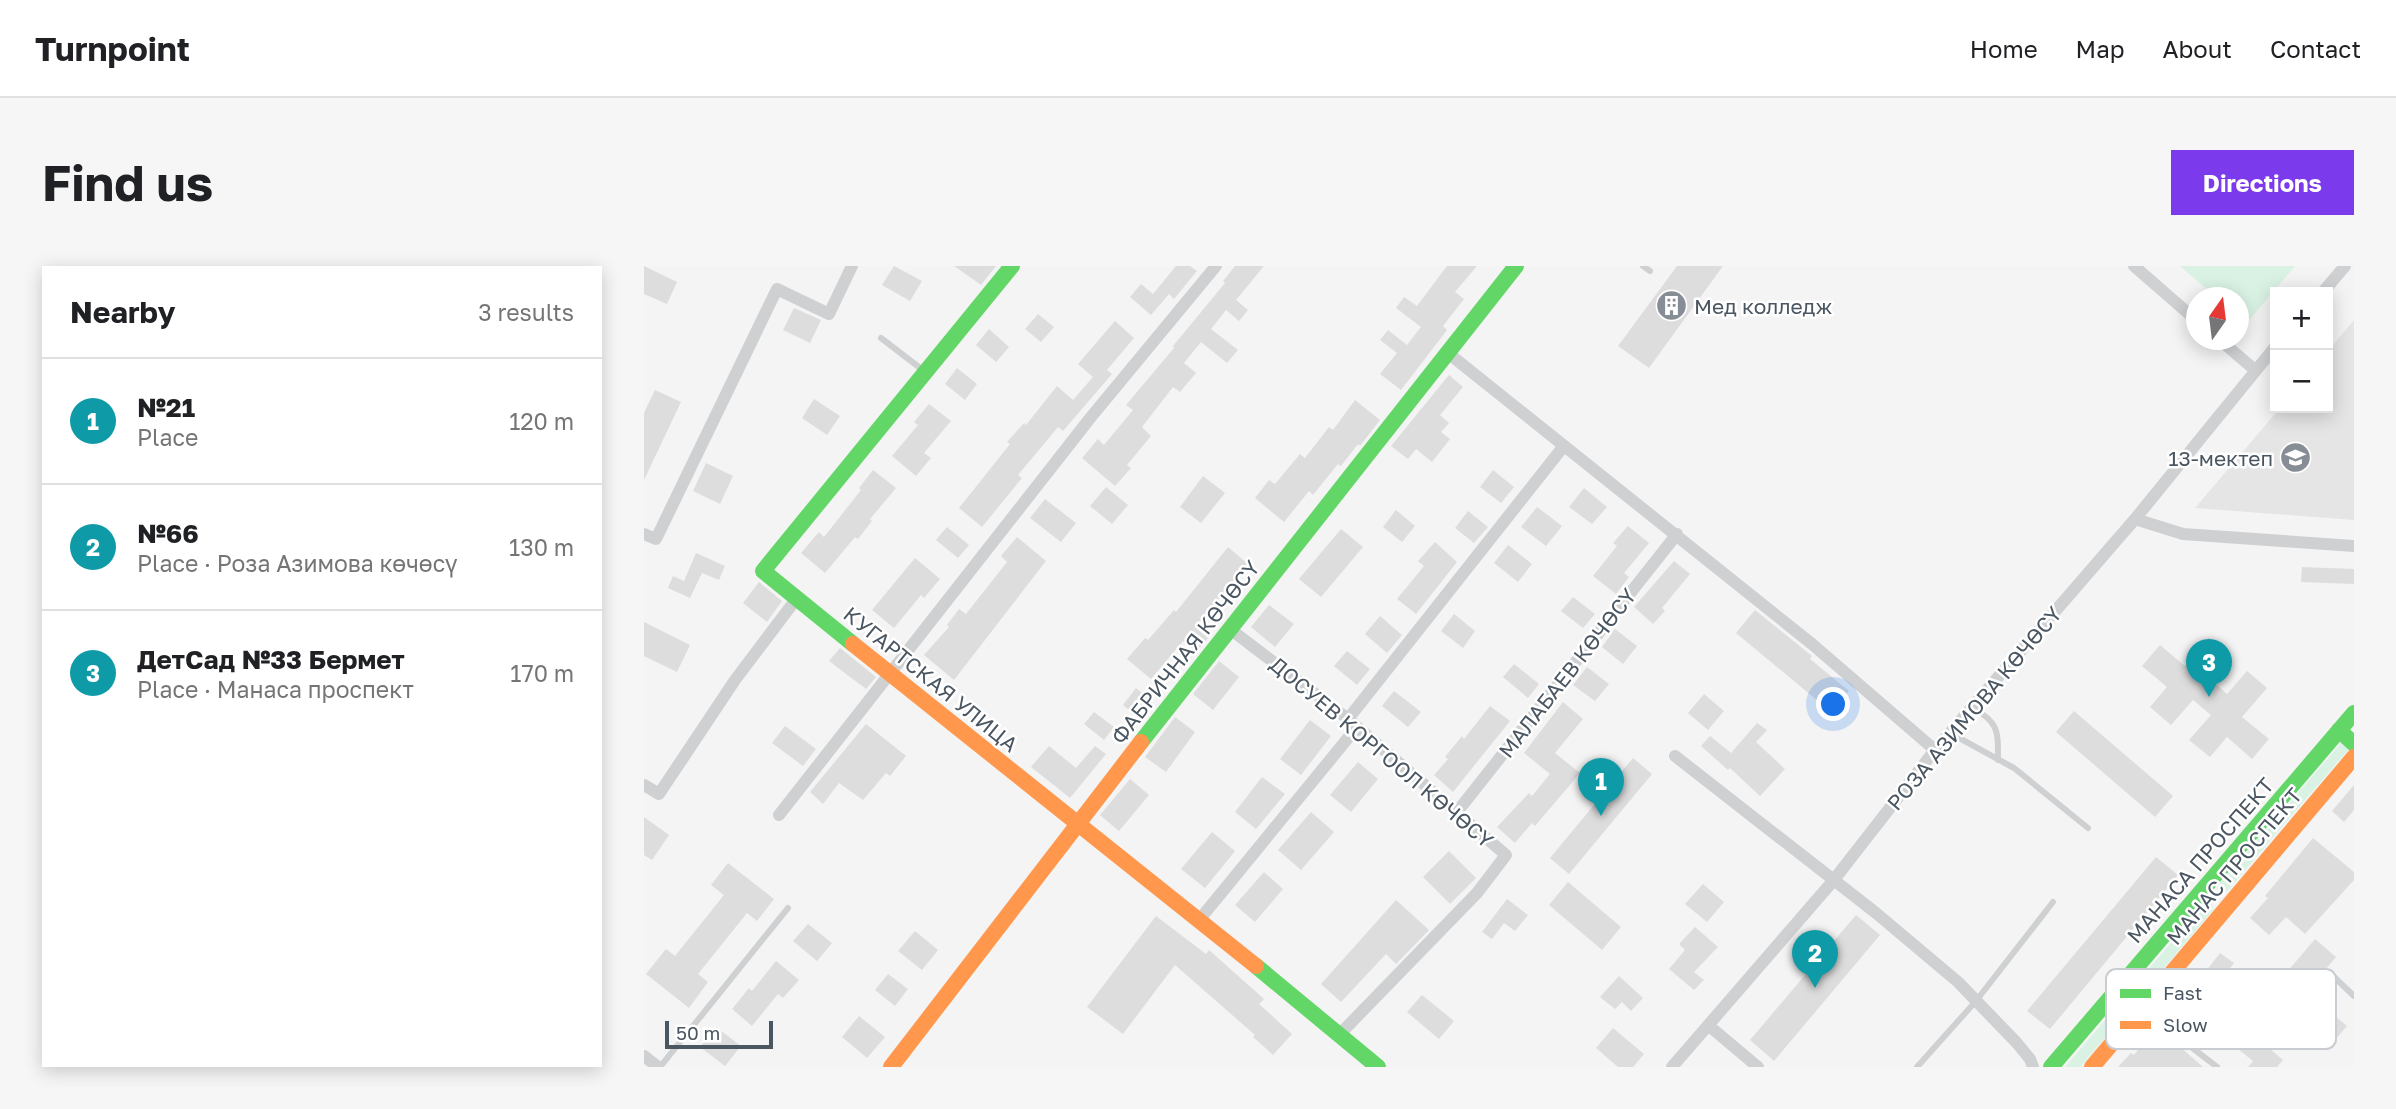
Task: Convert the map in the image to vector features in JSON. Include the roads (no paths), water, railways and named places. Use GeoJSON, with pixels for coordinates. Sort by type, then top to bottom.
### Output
{"type":"FeatureCollection","features":[{"type":"Feature","properties":{"kind":"street"},"geometry":{"type":"LineString","coordinates":[[650,537],[777,289],[829,314],[852,266]]}},
{"type":"Feature","properties":{"kind":"street","name":"КУГАРТСКАЯ УЛИЦА"},"geometry":{"type":"LineString","coordinates":[[1013,266],[763,571],[1076,824],[1200,919],[1378,1067]]}},
{"type":"Feature","properties":{"kind":"street"},"geometry":{"type":"LineString","coordinates":[[779,815],[1091,417],[1216,266]]}},
{"type":"Feature","properties":{"kind":"street","name":"ФАБРИЧНАЯ КӨЧӨСҮ"},"geometry":{"type":"LineString","coordinates":[[891,1067],[1076,824],[1516,266]]}},
{"type":"Feature","properties":{"kind":"street"},"geometry":{"type":"LineString","coordinates":[[2134,266],[2186,311]]}},
{"type":"Feature","properties":{"kind":"street"},"geometry":{"type":"LineString","coordinates":[[2327,287],[2345,266]]}},
{"type":"Feature","properties":{"kind":"street"},"geometry":{"type":"LineString","coordinates":[[2232,350],[2255,370]]}},
{"type":"Feature","properties":{"kind":"street","name":"РОЗА АЗИМОВА КӨЧӨСҮ"},"geometry":{"type":"LineString","coordinates":[[1672,1067],[1833,881],[1935,751],[2134,519],[2272,350]]}},
{"type":"Feature","properties":{"kind":"street"},"geometry":{"type":"LineString","coordinates":[[1448,353],[1812,644],[1935,751]]}},
{"type":"Feature","properties":{"kind":"street"},"geometry":{"type":"LineString","coordinates":[[1200,919],[1563,447]]}},
{"type":"Feature","properties":{"kind":"street"},"geometry":{"type":"LineString","coordinates":[[2134,519],[2183,534],[2354,546]]}},
{"type":"Feature","properties":{"kind":"street","name":"МАЛАБАЕВ КӨЧӨСҮ"},"geometry":{"type":"LineString","coordinates":[[1457,812],[1677,534]]}},
{"type":"Feature","properties":{"kind":"street"},"geometry":{"type":"LineString","coordinates":[[644,785],[659,794],[735,680],[797,598]]}},
{"type":"Feature","properties":{"kind":"street","name":"ДОСУЕВ КОРГООЛ КӨЧӨСҮ"},"geometry":{"type":"LineString","coordinates":[[1230,629],[1352,723],[1506,855],[1477,893],[1339,1035]]}},
{"type":"Feature","properties":{"kind":"street","name":"МАНАСА ПРОСПЕКТ"},"geometry":{"type":"LineString","coordinates":[[2135,969],[2354,713]]}},
{"type":"Feature","properties":{"kind":"street"},"geometry":{"type":"LineString","coordinates":[[2339,730],[2354,744]]}},
{"type":"Feature","properties":{"kind":"street"},"geometry":{"type":"LineString","coordinates":[[1675,756],[1876,913],[1958,982],[2016,1042],[2033,1067]]}},
{"type":"Feature","properties":{"kind":"street","name":"МАНАС ПРОСПЕКТ"},"geometry":{"type":"LineString","coordinates":[[2174,969],[2354,757]]}},
{"type":"Feature","properties":{"kind":"street"},"geometry":{"type":"LineString","coordinates":[[2205,888],[2228,906]]}},
{"type":"Feature","properties":{"kind":"street","name":"МАНАСА ПРОСПЕКТ"},"geometry":{"type":"LineString","coordinates":[[2051,1067],[2106,1003]]}},
{"type":"Feature","properties":{"kind":"street"},"geometry":{"type":"LineString","coordinates":[[1708,1025],[1758,1067]]}},
{"type":"Feature","properties":{"kind":"street","name":"МАНАС ПРОСПЕКТ"},"geometry":{"type":"LineString","coordinates":[[2092,1067],[2107,1049]]}},
{"type":"Feature","properties":{"kind":"street"},"geometry":{"type":"LineString","coordinates":[[644,1056],[659,1067]]}},
{"type":"Feature","properties":{"kind":"lane"},"geometry":{"type":"LineString","coordinates":[[1643,266],[1650,271]]}},
{"type":"Feature","properties":{"kind":"lane"},"geometry":{"type":"LineString","coordinates":[[881,338],[926,372]]}},
{"type":"Feature","properties":{"kind":"lane"},"geometry":{"type":"LineString","coordinates":[[1972,707],[1989,717],[1995,725],[1998,734],[1998,760]]}},
{"type":"Feature","properties":{"kind":"lane"},"geometry":{"type":"LineString","coordinates":[[1950,733],[2014,768],[2088,828]]}},
{"type":"Feature","properties":{"kind":"lane"},"geometry":{"type":"LineString","coordinates":[[1917,1067],[1976,1001],[2053,902]]}},
{"type":"Feature","properties":{"kind":"lane"},"geometry":{"type":"LineString","coordinates":[[659,1067],[788,908]]}},
{"type":"Feature","properties":{"kind":"lane"},"geometry":{"type":"LineString","coordinates":[[2336,979],[2354,996]]}},
{"type":"Feature","properties":{"kind":"lane"},"geometry":{"type":"LineString","coordinates":[[2194,1049],[2217,1067]]}},
{"type":"Feature","properties":{"kind":"place","name":"Мед колледж"},"geometry":{"type":"Point","coordinates":[1671,306]}},
{"type":"Feature","properties":{"kind":"place","name":"13-мектеп"},"geometry":{"type":"Point","coordinates":[2296,458]}},
{"type":"Feature","properties":{"kind":"place","name":"ДетСад №33 Бермет"},"geometry":{"type":"Point","coordinates":[2209,697]}},
{"type":"Feature","properties":{"kind":"place","name":"№21"},"geometry":{"type":"Point","coordinates":[1601,816]}},
{"type":"Feature","properties":{"kind":"place","name":"№66"},"geometry":{"type":"Point","coordinates":[1815,988]}}]}
